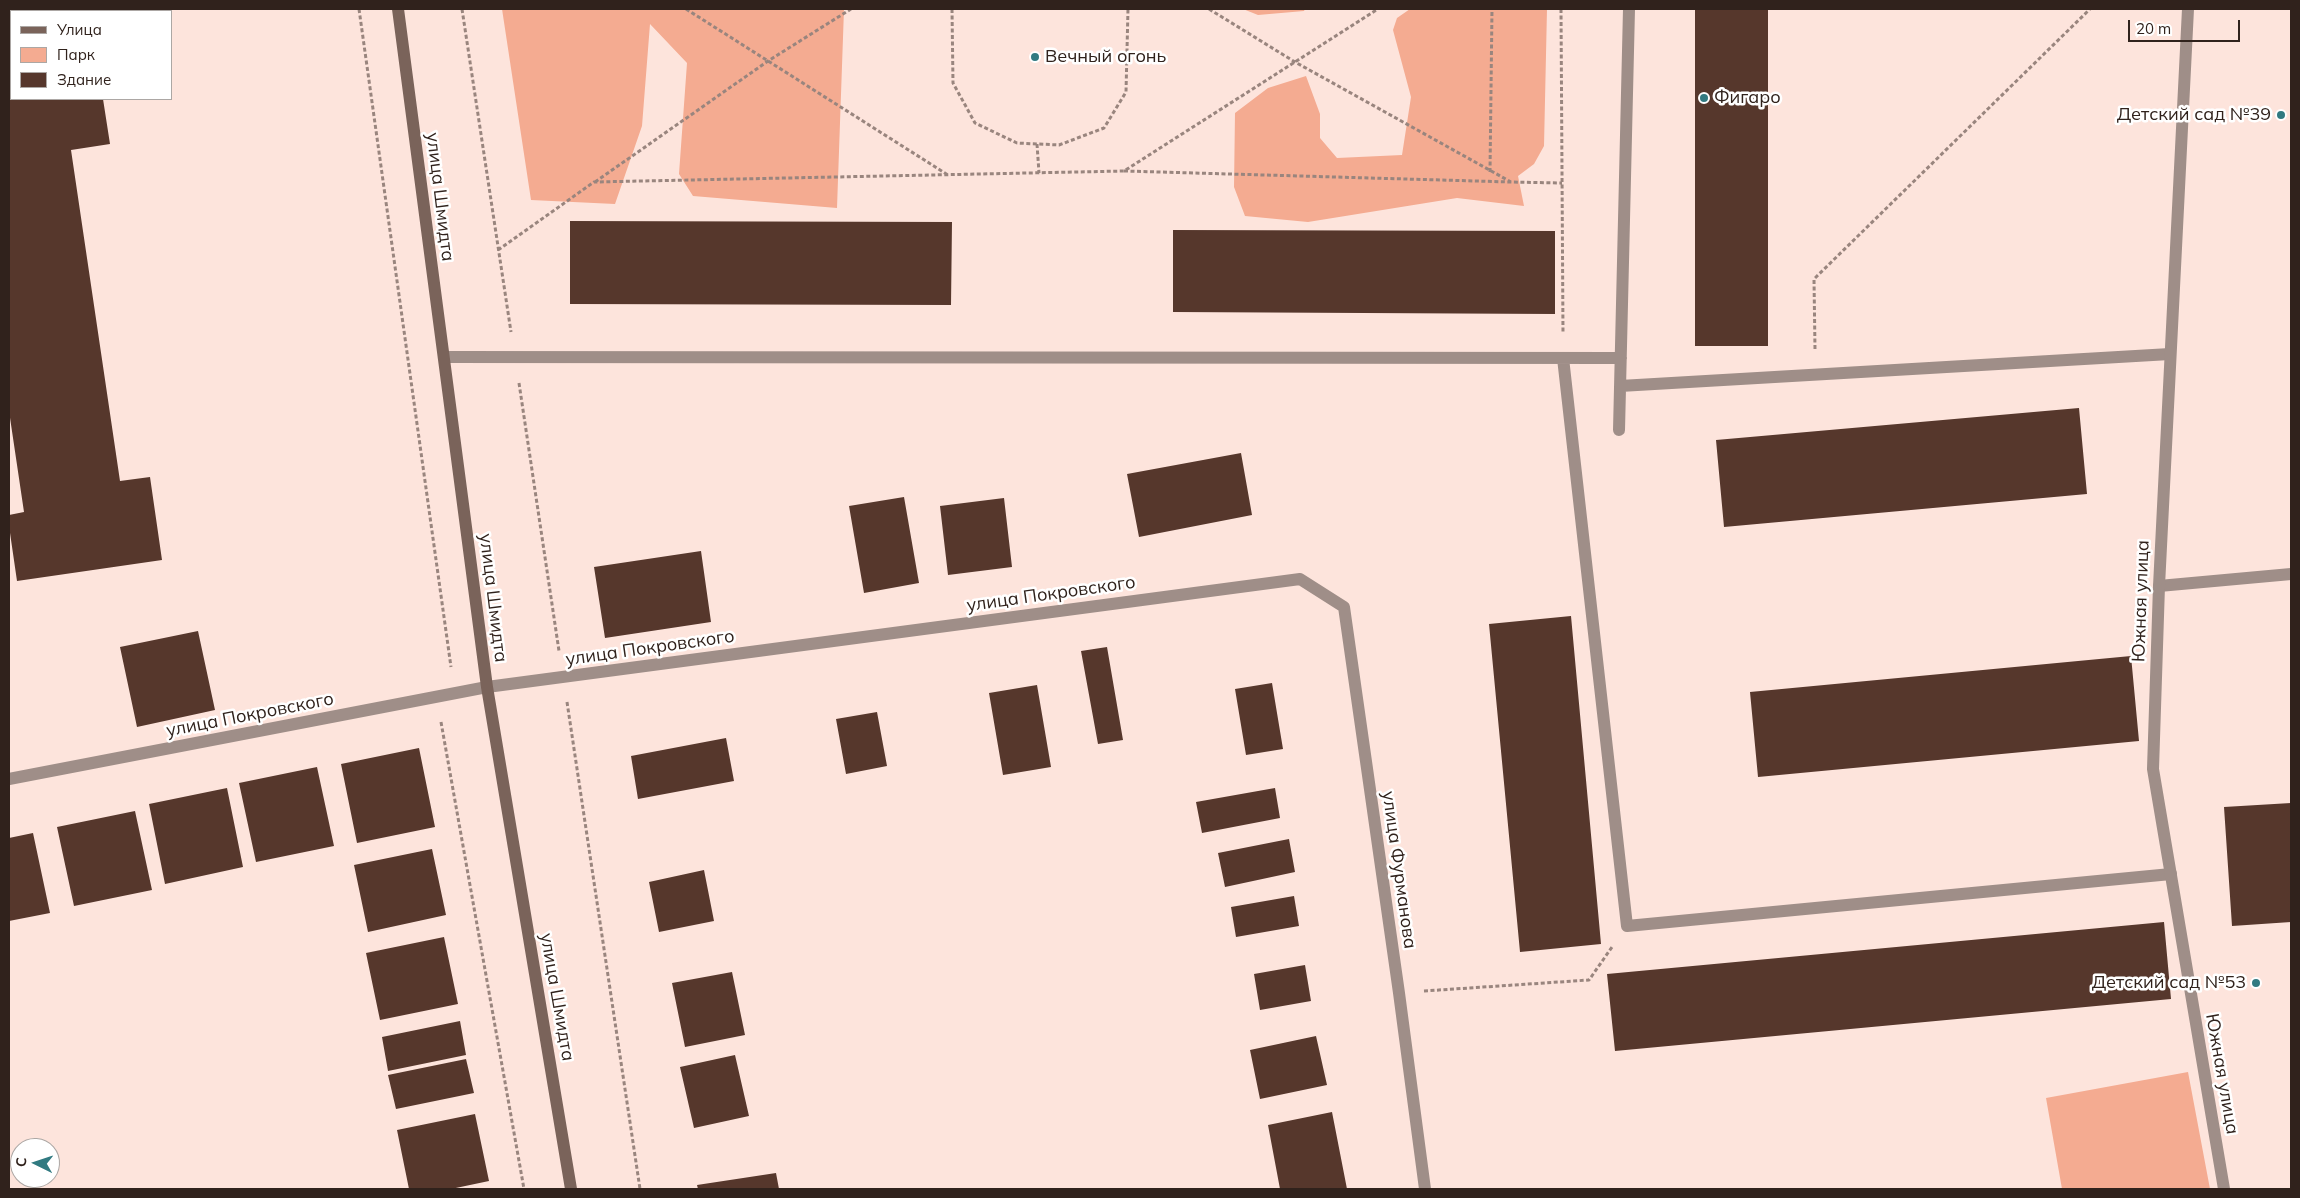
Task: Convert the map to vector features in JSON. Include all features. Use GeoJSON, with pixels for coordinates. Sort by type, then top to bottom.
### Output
{"type":"FeatureCollection","features":[{"type":"Feature","properties":{"kind":"main road","name":"улица Шмидта"},"geometry":{"type":"LineString","coordinates":[[398,9],[487,687],[571,1189]]}},
{"type":"Feature","properties":{"kind":"street"},"geometry":{"type":"LineString","coordinates":[[1619,430],[1630,9]]}},
{"type":"Feature","properties":{"kind":"street","name":"Южная улица"},"geometry":{"type":"LineString","coordinates":[[2188,9],[2159,586],[2153,769],[2224,1189]]}},
{"type":"Feature","properties":{"kind":"street"},"geometry":{"type":"LineString","coordinates":[[1620,386],[2170,354]]}},
{"type":"Feature","properties":{"kind":"street"},"geometry":{"type":"LineString","coordinates":[[444,357],[1621,358]]}},
{"type":"Feature","properties":{"kind":"street"},"geometry":{"type":"LineString","coordinates":[[1563,358],[1626,926],[2170,874]]}},
{"type":"Feature","properties":{"kind":"street"},"geometry":{"type":"LineString","coordinates":[[2159,586],[2291,574]]}},
{"type":"Feature","properties":{"kind":"street","name":"улица Покровского"},"geometry":{"type":"LineString","coordinates":[[9,779],[487,687],[1300,579]]}},
{"type":"Feature","properties":{"kind":"street","name":"улица Фурманова"},"geometry":{"type":"LineString","coordinates":[[1300,579],[1344,606],[1425,1189]]}},
{"type":"Feature","properties":{"kind":"path"},"geometry":{"type":"LineString","coordinates":[[359,9],[455,693],[441,721],[524,1189]]}},
{"type":"Feature","properties":{"kind":"path"},"geometry":{"type":"LineString","coordinates":[[462,9],[640,1189]]}},
{"type":"Feature","properties":{"kind":"path"},"geometry":{"type":"LineString","coordinates":[[686,9],[948,175]]}},
{"type":"Feature","properties":{"kind":"path"},"geometry":{"type":"LineString","coordinates":[[498,250],[768,61],[851,9]]}},
{"type":"Feature","properties":{"kind":"path"},"geometry":{"type":"LineString","coordinates":[[952,9],[953,83],[975,123],[1017,143],[1059,145],[1104,128],[1126,92],[1128,9]]}},
{"type":"Feature","properties":{"kind":"path"},"geometry":{"type":"LineString","coordinates":[[1209,9],[1295,62],[1511,182]]}},
{"type":"Feature","properties":{"kind":"path"},"geometry":{"type":"LineString","coordinates":[[1124,171],[1378,9]]}},
{"type":"Feature","properties":{"kind":"path"},"geometry":{"type":"LineString","coordinates":[[1490,172],[1492,9]]}},
{"type":"Feature","properties":{"kind":"path"},"geometry":{"type":"LineString","coordinates":[[1561,9],[1563,358]]}},
{"type":"Feature","properties":{"kind":"path"},"geometry":{"type":"LineString","coordinates":[[1816,376],[1814,279],[2090,9]]}},
{"type":"Feature","properties":{"kind":"path"},"geometry":{"type":"LineString","coordinates":[[1037,144],[1038,173]]}},
{"type":"Feature","properties":{"kind":"path"},"geometry":{"type":"LineString","coordinates":[[594,182],[1124,171],[1562,183]]}},
{"type":"Feature","properties":{"kind":"path"},"geometry":{"type":"LineString","coordinates":[[1399,993],[1589,980],[1626,926]]}},
{"type":"Feature","properties":{"kind":"green space"},"geometry":{"type":"Polygon","coordinates":[[[502,9],[844,9],[837,208],[693,196],[679,174],[687,63],[650,24],[642,126],[615,204],[531,200],[502,9]]]}},
{"type":"Feature","properties":{"kind":"green space"},"geometry":{"type":"Polygon","coordinates":[[[1243,9],[1305,9],[1304,11],[1258,15],[1243,9]]]}},
{"type":"Feature","properties":{"kind":"green space"},"geometry":{"type":"Polygon","coordinates":[[[1410,9],[1547,9],[1544,146],[1534,164],[1518,176],[1524,206],[1457,198],[1308,222],[1245,216],[1234,187],[1235,113],[1268,88],[1306,76],[1320,114],[1320,138],[1337,158],[1402,155],[1411,97],[1393,30],[1397,18],[1410,9]]]}},
{"type":"Feature","properties":{"kind":"green space"},"geometry":{"type":"Polygon","coordinates":[[[2188,1072],[2210,1189],[2062,1189],[2046,1098],[2188,1072]]]}},
{"type":"Feature","properties":{"kind":"building"},"geometry":{"type":"Polygon","coordinates":[[[1695,9],[1768,9],[1768,346],[1695,346],[1695,9]]]}},
{"type":"Feature","properties":{"kind":"building"},"geometry":{"type":"Polygon","coordinates":[[[9,74],[10,100],[103,100],[110,144],[71,150],[120,481],[150,477],[162,560],[17,581],[9,515],[24,512],[9,411],[9,74]]]}},
{"type":"Feature","properties":{"kind":"building"},"geometry":{"type":"Polygon","coordinates":[[[570,221],[952,222],[951,305],[570,304],[570,221]]]}},
{"type":"Feature","properties":{"kind":"building"},"geometry":{"type":"Polygon","coordinates":[[[1173,230],[1555,231],[1555,314],[1173,312],[1173,230]]]}},
{"type":"Feature","properties":{"kind":"building"},"geometry":{"type":"Polygon","coordinates":[[[2079,408],[2087,494],[1724,527],[1716,440],[2079,408]]]}},
{"type":"Feature","properties":{"kind":"building"},"geometry":{"type":"Polygon","coordinates":[[[1241,453],[1252,515],[1139,537],[1127,474],[1241,453]]]}},
{"type":"Feature","properties":{"kind":"building"},"geometry":{"type":"Polygon","coordinates":[[[904,497],[919,583],[864,593],[849,506],[904,497]]]}},
{"type":"Feature","properties":{"kind":"building"},"geometry":{"type":"Polygon","coordinates":[[[1004,498],[1012,567],[948,575],[940,506],[1004,498]]]}},
{"type":"Feature","properties":{"kind":"building"},"geometry":{"type":"Polygon","coordinates":[[[701,551],[711,622],[605,638],[594,567],[701,551]]]}},
{"type":"Feature","properties":{"kind":"building"},"geometry":{"type":"Polygon","coordinates":[[[1571,616],[1601,944],[1520,952],[1489,624],[1571,616]]]}},
{"type":"Feature","properties":{"kind":"building"},"geometry":{"type":"Polygon","coordinates":[[[198,631],[215,710],[137,727],[120,647],[198,631]]]}},
{"type":"Feature","properties":{"kind":"building"},"geometry":{"type":"Polygon","coordinates":[[[1107,647],[1123,740],[1098,744],[1081,651],[1107,647]]]}},
{"type":"Feature","properties":{"kind":"building"},"geometry":{"type":"Polygon","coordinates":[[[2131,656],[2139,741],[1758,777],[1750,692],[2131,656]]]}},
{"type":"Feature","properties":{"kind":"building"},"geometry":{"type":"Polygon","coordinates":[[[1272,683],[1283,749],[1246,755],[1235,689],[1272,683]]]}},
{"type":"Feature","properties":{"kind":"building"},"geometry":{"type":"Polygon","coordinates":[[[1037,685],[1051,767],[1003,775],[989,693],[1037,685]]]}},
{"type":"Feature","properties":{"kind":"building"},"geometry":{"type":"Polygon","coordinates":[[[877,712],[887,766],[846,774],[836,719],[877,712]]]}},
{"type":"Feature","properties":{"kind":"building"},"geometry":{"type":"Polygon","coordinates":[[[726,738],[734,781],[638,799],[631,756],[726,738]]]}},
{"type":"Feature","properties":{"kind":"building"},"geometry":{"type":"Polygon","coordinates":[[[419,748],[435,827],[357,843],[341,764],[419,748]]]}},
{"type":"Feature","properties":{"kind":"building"},"geometry":{"type":"Polygon","coordinates":[[[317,767],[334,846],[256,862],[239,783],[317,767]]]}},
{"type":"Feature","properties":{"kind":"building"},"geometry":{"type":"Polygon","coordinates":[[[227,788],[243,867],[165,884],[149,804],[227,788]]]}},
{"type":"Feature","properties":{"kind":"building"},"geometry":{"type":"Polygon","coordinates":[[[1275,788],[1280,818],[1202,833],[1196,802],[1275,788]]]}},
{"type":"Feature","properties":{"kind":"building"},"geometry":{"type":"Polygon","coordinates":[[[2291,803],[2291,922],[2232,926],[2224,807],[2291,803]]]}},
{"type":"Feature","properties":{"kind":"building"},"geometry":{"type":"Polygon","coordinates":[[[135,811],[152,890],[74,906],[57,827],[135,811]]]}},
{"type":"Feature","properties":{"kind":"building"},"geometry":{"type":"Polygon","coordinates":[[[33,833],[50,913],[9,921],[9,838],[33,833]]]}},
{"type":"Feature","properties":{"kind":"building"},"geometry":{"type":"Polygon","coordinates":[[[1289,839],[1295,872],[1225,887],[1218,853],[1289,839]]]}},
{"type":"Feature","properties":{"kind":"building"},"geometry":{"type":"Polygon","coordinates":[[[432,849],[446,915],[368,932],[354,865],[432,849]]]}},
{"type":"Feature","properties":{"kind":"building"},"geometry":{"type":"Polygon","coordinates":[[[704,870],[714,921],[659,932],[649,882],[704,870]]]}},
{"type":"Feature","properties":{"kind":"building"},"geometry":{"type":"Polygon","coordinates":[[[1294,896],[1299,926],[1236,937],[1231,907],[1294,896]]]}},
{"type":"Feature","properties":{"kind":"building"},"geometry":{"type":"Polygon","coordinates":[[[2164,922],[2171,999],[1615,1051],[1607,974],[2164,922]]]}},
{"type":"Feature","properties":{"kind":"building"},"geometry":{"type":"Polygon","coordinates":[[[444,937],[458,1004],[380,1020],[366,953],[444,937]]]}},
{"type":"Feature","properties":{"kind":"building"},"geometry":{"type":"Polygon","coordinates":[[[1305,965],[1311,1001],[1260,1010],[1254,974],[1305,965]]]}},
{"type":"Feature","properties":{"kind":"building"},"geometry":{"type":"Polygon","coordinates":[[[732,972],[745,1035],[685,1047],[672,983],[732,972]]]}},
{"type":"Feature","properties":{"kind":"building"},"geometry":{"type":"Polygon","coordinates":[[[460,1021],[466,1055],[388,1071],[382,1037],[460,1021]]]}},
{"type":"Feature","properties":{"kind":"building"},"geometry":{"type":"Polygon","coordinates":[[[1316,1036],[1327,1085],[1260,1099],[1250,1050],[1316,1036]]]}},
{"type":"Feature","properties":{"kind":"building"},"geometry":{"type":"Polygon","coordinates":[[[735,1055],[749,1116],[694,1128],[680,1067],[735,1055]]]}},
{"type":"Feature","properties":{"kind":"building"},"geometry":{"type":"Polygon","coordinates":[[[466,1059],[474,1093],[396,1109],[388,1075],[466,1059]]]}},
{"type":"Feature","properties":{"kind":"building"},"geometry":{"type":"Polygon","coordinates":[[[1332,1112],[1347,1189],[1280,1189],[1268,1125],[1332,1112]]]}},
{"type":"Feature","properties":{"kind":"building"},"geometry":{"type":"Polygon","coordinates":[[[475,1114],[489,1181],[451,1189],[409,1189],[397,1130],[475,1114]]]}},
{"type":"Feature","properties":{"kind":"building"},"geometry":{"type":"Polygon","coordinates":[[[776,1173],[779,1189],[698,1189],[697,1185],[776,1173]]]}},
{"type":"Feature","properties":{"kind":"place","name":"Вечный огонь"},"geometry":{"type":"Point","coordinates":[1035,57]}},
{"type":"Feature","properties":{"kind":"place","name":"Фигаро"},"geometry":{"type":"Point","coordinates":[1704,98]}},
{"type":"Feature","properties":{"kind":"place","name":"Детский сад №39"},"geometry":{"type":"Point","coordinates":[2281,115]}},
{"type":"Feature","properties":{"kind":"place","name":"Детский сад №53"},"geometry":{"type":"Point","coordinates":[2256,983]}}]}
